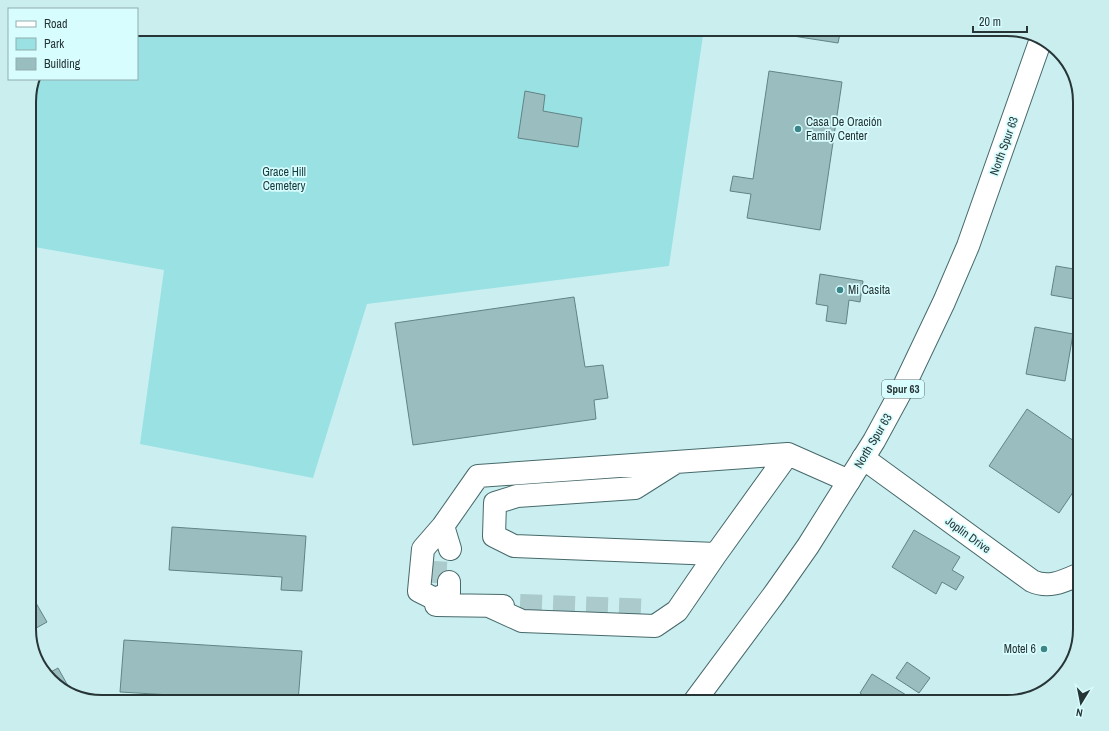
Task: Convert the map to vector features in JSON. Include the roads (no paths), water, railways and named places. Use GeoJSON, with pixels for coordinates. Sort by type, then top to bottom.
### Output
{"type":"FeatureCollection","features":[{"type":"Feature","properties":{"kind":"main road","name":"North Spur 63"},"geometry":{"type":"LineString","coordinates":[[699,695],[792,570],[808,546],[864,458],[915,365],[956,275],[978,219],[1039,45]]}},
{"type":"Feature","properties":{"kind":"main road"},"geometry":{"type":"LineString","coordinates":[[489,606],[522,621],[655,626],[677,611],[788,454]]}},
{"type":"Feature","properties":{"kind":"main road"},"geometry":{"type":"LineString","coordinates":[[520,606],[436,605],[440,588],[419,591],[423,549],[443,526],[478,476],[788,454],[849,480]]}},
{"type":"Feature","properties":{"kind":"main road","name":"Joplin Drive"},"geometry":{"type":"LineString","coordinates":[[864,458],[1032,581],[1052,584],[1059,583],[1073,577]]}},
{"type":"Feature","properties":{"kind":"main road"},"geometry":{"type":"LineString","coordinates":[[675,462],[635,488],[517,496],[495,503],[494,536],[514,546],[716,554]]}},
{"type":"Feature","properties":{"kind":"main road"},"geometry":{"type":"LineString","coordinates":[[443,526],[444,549]]}},
{"type":"Feature","properties":{"kind":"main road"},"geometry":{"type":"LineString","coordinates":[[651,610],[677,611]]}},
{"type":"Feature","properties":{"kind":"tunnel"},"geometry":{"type":"LineString","coordinates":[[435,583],[437,549]]}},
{"type":"Feature","properties":{"kind":"tunnel"},"geometry":{"type":"LineString","coordinates":[[520,605],[651,610]]}},
{"type":"Feature","properties":{"kind":"place","name":"Casa De Oración Family Center"},"geometry":{"type":"Point","coordinates":[798,129]}},
{"type":"Feature","properties":{"kind":"place","name":"Mi Casita"},"geometry":{"type":"Point","coordinates":[840,290]}},
{"type":"Feature","properties":{"kind":"place","name":"Motel 6"},"geometry":{"type":"Point","coordinates":[1044,649]}},
{"type":"Feature","properties":{"kind":"park label","name":"Grace Hill Cemetery"},"geometry":{"type":"Point","coordinates":[284,179]}}]}
